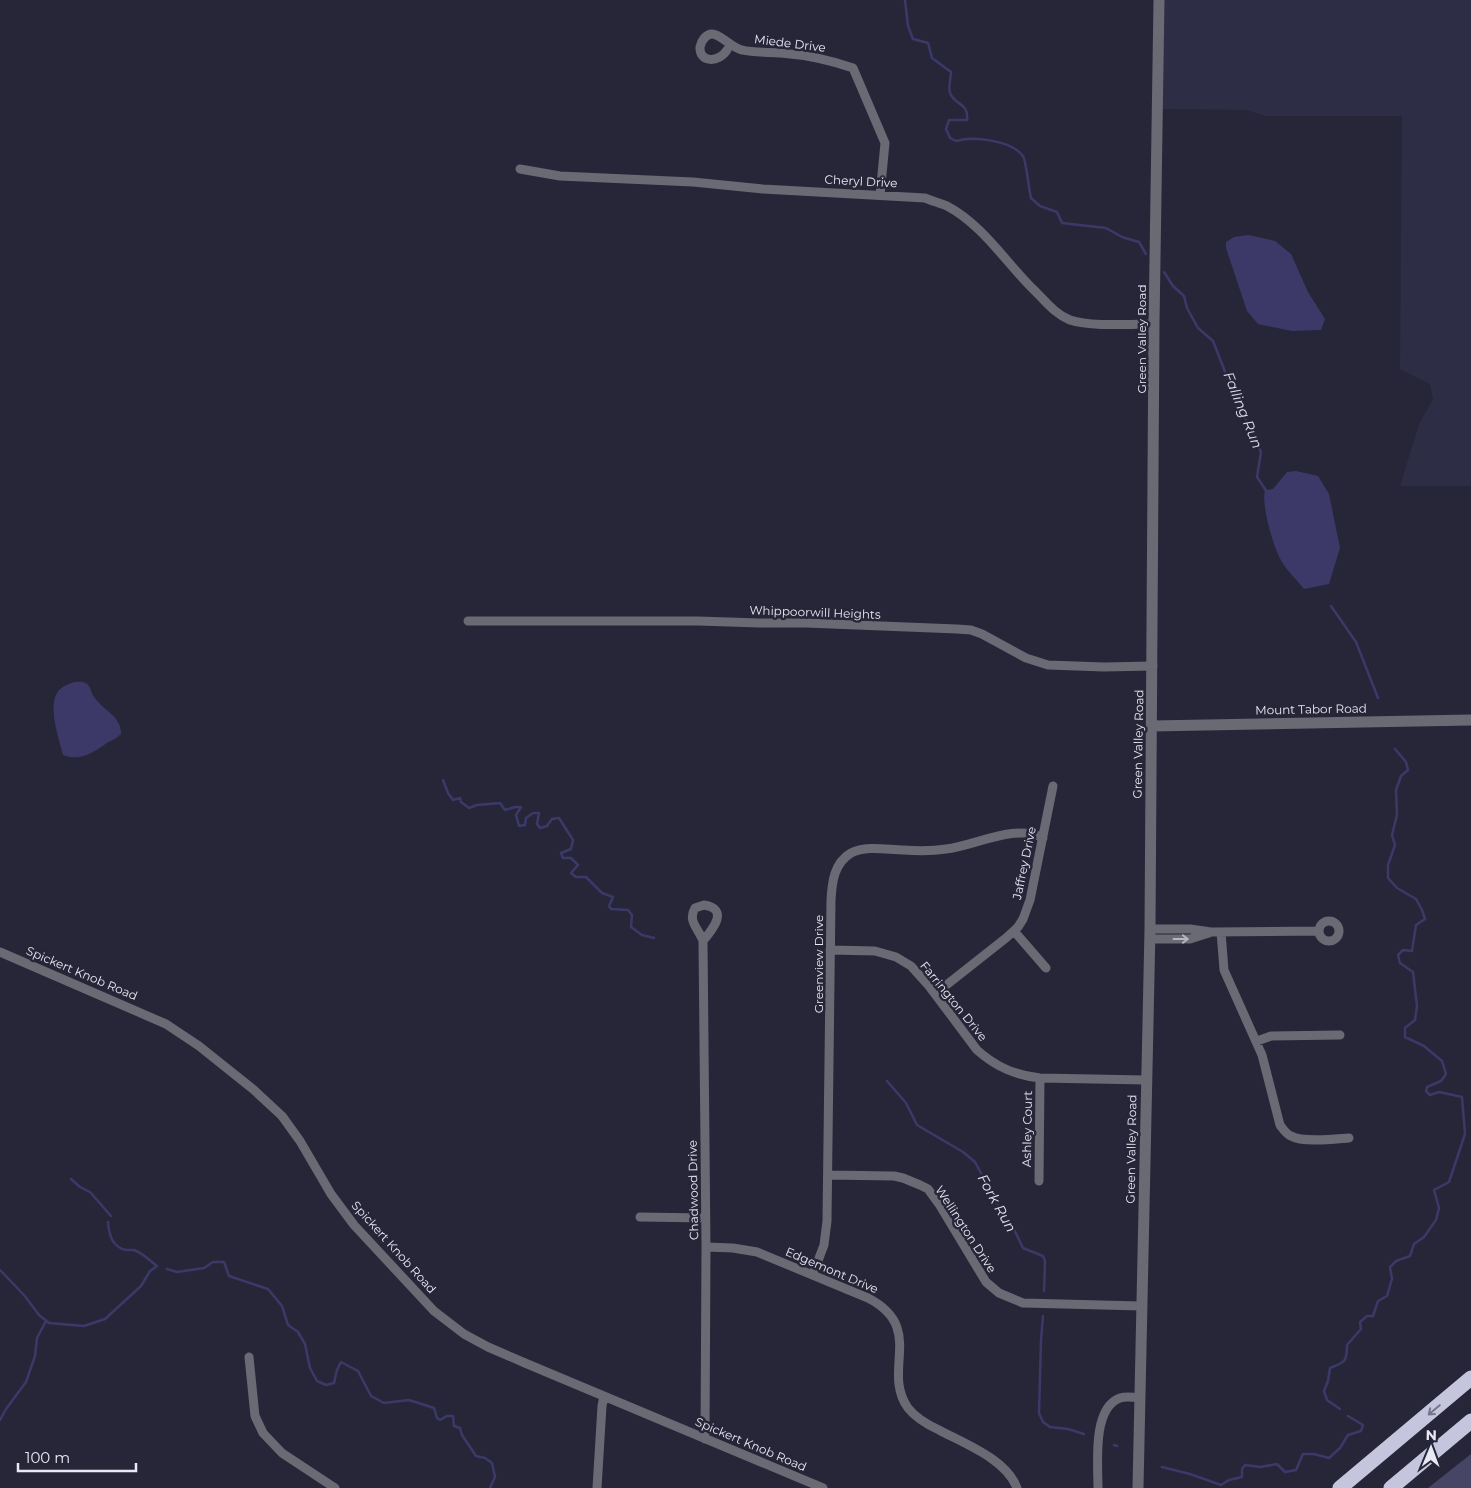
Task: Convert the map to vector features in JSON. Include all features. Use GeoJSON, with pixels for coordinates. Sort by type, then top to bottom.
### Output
{"type":"FeatureCollection","features":[{"type":"Feature","properties":{"kind":"highway"},"geometry":{"type":"LineString","coordinates":[[1340,1488],[1471,1378]]}},
{"type":"Feature","properties":{"kind":"highway"},"geometry":{"type":"LineString","coordinates":[[1391,1488],[1471,1421]]}},
{"type":"Feature","properties":{"kind":"street","name":"Green Valley Road"},"geometry":{"type":"LineString","coordinates":[[1138,1488],[1150,934],[1154,324],[1159,0]]}},
{"type":"Feature","properties":{"kind":"street","name":"Miede Drive"},"geometry":{"type":"LineString","coordinates":[[727,50],[721,58],[714,60],[706,58],[700,47],[703,40],[709,34],[713,34],[721,36],[726,43],[742,50],[806,56],[836,62],[853,68],[885,143],[880,195]]}},
{"type":"Feature","properties":{"kind":"street","name":"Cheryl Drive"},"geometry":{"type":"LineString","coordinates":[[520,169],[560,176],[693,182],[925,198],[946,206],[965,218],[1057,313],[1071,320],[1086,324],[1154,324]]}},
{"type":"Feature","properties":{"kind":"street","name":"Whippoorwill Heights"},"geometry":{"type":"LineString","coordinates":[[468,621],[698,621],[957,629],[982,634],[1026,658],[1048,665],[1096,667],[1153,666]]}},
{"type":"Feature","properties":{"kind":"street","name":"Mount Tabor Road"},"geometry":{"type":"LineString","coordinates":[[1152,726],[1471,720]]}},
{"type":"Feature","properties":{"kind":"street","name":"Jaffrey Drive"},"geometry":{"type":"LineString","coordinates":[[935,994],[1014,931],[1023,919],[1030,900],[1053,786]]}},
{"type":"Feature","properties":{"kind":"street","name":"Greenview Drive"},"geometry":{"type":"LineString","coordinates":[[813,1274],[825,1238],[828,1175],[831,900],[832,880],[840,864],[852,853],[868,849],[946,850],[1013,834],[1033,834],[1043,838]]}},
{"type":"Feature","properties":{"kind":"street"},"geometry":{"type":"LineString","coordinates":[[1014,931],[1046,968]]}},
{"type":"Feature","properties":{"kind":"street"},"geometry":{"type":"LineString","coordinates":[[1150,934],[1190,939],[1211,932],[1319,931]]}},
{"type":"Feature","properties":{"kind":"street"},"geometry":{"type":"LineString","coordinates":[[1221,932],[1226,978],[1257,1041],[1267,1069],[1280,1125],[1290,1136],[1301,1140],[1349,1138]]}},
{"type":"Feature","properties":{"kind":"street","name":"Chadwood Drive"},"geometry":{"type":"LineString","coordinates":[[703,941],[706,1247],[705,1439]]}},
{"type":"Feature","properties":{"kind":"street","name":"Farrington Drive"},"geometry":{"type":"LineString","coordinates":[[830,950],[875,951],[896,957],[917,972],[969,1041],[985,1058],[1014,1073],[1040,1078],[1146,1080]]}},
{"type":"Feature","properties":{"kind":"street","name":"Spickert Knob Road"},"geometry":{"type":"LineString","coordinates":[[0,952],[166,1024],[199,1046],[254,1090],[282,1116],[300,1141],[331,1194],[354,1225],[434,1311],[464,1334],[488,1347],[823,1488]]}},
{"type":"Feature","properties":{"kind":"street"},"geometry":{"type":"LineString","coordinates":[[1257,1041],[1271,1036],[1340,1035]]}},
{"type":"Feature","properties":{"kind":"street","name":"Ashley Court"},"geometry":{"type":"LineString","coordinates":[[1039,1181],[1040,1078]]}},
{"type":"Feature","properties":{"kind":"street","name":"Wellington Drive"},"geometry":{"type":"LineString","coordinates":[[828,1175],[894,1176],[912,1181],[928,1190],[939,1204],[986,1282],[1007,1297],[1023,1303],[1141,1306]]}},
{"type":"Feature","properties":{"kind":"street"},"geometry":{"type":"LineString","coordinates":[[640,1217],[705,1218]]}},
{"type":"Feature","properties":{"kind":"street","name":"Edgemont Drive"},"geometry":{"type":"LineString","coordinates":[[706,1247],[733,1248],[757,1252],[868,1298],[883,1307],[894,1320],[899,1335],[899,1384],[908,1408],[929,1425],[1002,1466],[1013,1479],[1017,1488]]}},
{"type":"Feature","properties":{"kind":"street"},"geometry":{"type":"LineString","coordinates":[[249,1358],[255,1416],[262,1433],[282,1453],[335,1488]]}},
{"type":"Feature","properties":{"kind":"street"},"geometry":{"type":"LineString","coordinates":[[597,1488],[604,1396]]}},
{"type":"Feature","properties":{"kind":"street"},"geometry":{"type":"LineString","coordinates":[[1098,1488],[1100,1428],[1105,1411],[1110,1404],[1120,1398],[1140,1398]]}},
{"type":"Feature","properties":{"kind":"shaded area"},"geometry":{"type":"Polygon","coordinates":[[[1159,0],[1471,0],[1471,486],[1400,486],[1419,424],[1433,399],[1430,384],[1400,369],[1402,116],[1265,116],[1247,110],[1157,109],[1159,0]]]}},
{"type":"Feature","properties":{"kind":"shaded area"},"geometry":{"type":"Polygon","coordinates":[[[1249,235],[1275,241],[1291,254],[1308,292],[1325,319],[1321,330],[1292,331],[1258,324],[1247,311],[1226,248],[1226,242],[1234,237],[1249,235]]]}},
{"type":"Feature","properties":{"kind":"shaded area"},"geometry":{"type":"Polygon","coordinates":[[[1296,471],[1318,476],[1329,494],[1340,548],[1329,584],[1304,589],[1288,571],[1276,550],[1269,528],[1264,497],[1265,490],[1273,489],[1287,472],[1296,471]]]}},
{"type":"Feature","properties":{"kind":"shaded area"},"geometry":{"type":"Polygon","coordinates":[[[75,682],[82,682],[88,685],[98,702],[115,718],[121,734],[92,753],[81,757],[69,757],[63,755],[55,725],[54,702],[61,688],[75,682]]]}},
{"type":"Feature","properties":{"kind":"shaded area"},"geometry":{"type":"Polygon","coordinates":[[[1471,1454],[1471,1488],[1428,1488],[1471,1454]]]}},
{"type":"Feature","properties":{"kind":"waterway","name":"Falling Run"},"geometry":{"type":"LineString","coordinates":[[905,0],[908,26],[913,39],[928,43],[932,58],[951,72],[950,93],[966,110],[967,120],[949,120],[946,129],[950,138],[956,141],[982,139],[1010,146],[1023,156],[1031,198],[1040,206],[1057,212],[1062,223],[1106,228],[1122,237],[1139,242],[1146,254]]}},
{"type":"Feature","properties":{"kind":"waterway","name":"Falling Run"},"geometry":{"type":"LineString","coordinates":[[1164,272],[1173,286],[1184,296],[1187,308],[1198,328],[1213,341],[1233,392],[1261,452],[1257,477],[1267,492]]}},
{"type":"Feature","properties":{"kind":"waterway","name":"Falling Run"},"geometry":{"type":"LineString","coordinates":[[1331,606],[1356,642],[1378,698]]}},
{"type":"Feature","properties":{"kind":"waterway","name":"Falling Run"},"geometry":{"type":"LineString","coordinates":[[1340,1409],[1327,1400],[1324,1391],[1330,1368],[1344,1361],[1347,1345],[1361,1329],[1360,1322],[1367,1316],[1373,1316],[1378,1301],[1387,1296],[1392,1279],[1390,1267],[1396,1261],[1410,1256],[1414,1244],[1424,1237],[1436,1220],[1439,1208],[1434,1190],[1449,1182],[1465,1134],[1462,1097],[1439,1092],[1430,1095],[1426,1091],[1427,1087],[1441,1081],[1446,1074],[1442,1061],[1424,1046],[1405,1037],[1405,1028],[1415,1020],[1417,1006],[1413,972],[1400,963],[1398,955],[1403,950],[1412,951],[1416,925],[1425,919],[1416,899],[1397,888],[1388,878],[1388,865],[1395,845],[1392,835],[1397,815],[1396,790],[1401,776],[1408,770],[1406,762],[1395,749]]}},
{"type":"Feature","properties":{"kind":"waterway","name":"Fork Run"},"geometry":{"type":"LineString","coordinates":[[443,780],[453,800],[460,798],[461,802],[469,808],[477,805],[500,803],[505,810],[521,807],[516,815],[519,826],[525,825],[526,818],[533,813],[539,813],[537,824],[540,828],[547,826],[552,819],[559,818],[573,840],[571,849],[561,853],[563,858],[571,858],[578,865],[571,873],[576,877],[586,877],[602,893],[613,897],[609,906],[611,909],[628,910],[632,915],[631,927],[642,935],[654,938]]}},
{"type":"Feature","properties":{"kind":"waterway","name":"Fork Run"},"geometry":{"type":"LineString","coordinates":[[887,1081],[906,1103],[917,1125],[963,1152],[975,1162],[1002,1212],[1011,1223],[1023,1248],[1043,1256],[1045,1261],[1044,1291]]}},
{"type":"Feature","properties":{"kind":"waterway"},"geometry":{"type":"LineString","coordinates":[[71,1179],[80,1187],[90,1192],[111,1216]]}},
{"type":"Feature","properties":{"kind":"waterway"},"geometry":{"type":"LineString","coordinates":[[0,1270],[24,1295],[39,1315],[49,1323],[84,1326],[105,1319],[141,1286],[150,1271],[157,1266],[137,1251],[126,1250],[117,1246],[110,1236],[108,1222]]}},
{"type":"Feature","properties":{"kind":"waterway"},"geometry":{"type":"LineString","coordinates":[[167,1269],[177,1272],[204,1268],[213,1262],[224,1262],[229,1276],[268,1289],[282,1306],[288,1325],[298,1332],[305,1344],[310,1368],[317,1381],[326,1385],[334,1383],[341,1362],[358,1371],[371,1396],[384,1403],[409,1400],[434,1408],[437,1418],[440,1420],[447,1416],[453,1416],[454,1426],[460,1428],[462,1435],[476,1456],[485,1458],[492,1463],[495,1477],[490,1488]]}},
{"type":"Feature","properties":{"kind":"waterway","name":"Fork Run"},"geometry":{"type":"LineString","coordinates":[[1043,1316],[1039,1413],[1043,1422],[1050,1427],[1068,1429],[1084,1434]]}},
{"type":"Feature","properties":{"kind":"waterway"},"geometry":{"type":"LineString","coordinates":[[0,1420],[26,1382],[35,1356],[37,1338],[46,1321]]}},
{"type":"Feature","properties":{"kind":"waterway","name":"Fork Run"},"geometry":{"type":"LineString","coordinates":[[1162,1467],[1221,1485],[1229,1480],[1242,1477],[1242,1469],[1245,1465],[1260,1467],[1277,1464],[1285,1472],[1296,1470],[1303,1454],[1314,1454],[1329,1458],[1340,1448],[1348,1435],[1361,1431],[1363,1425],[1348,1416]]}}]}
